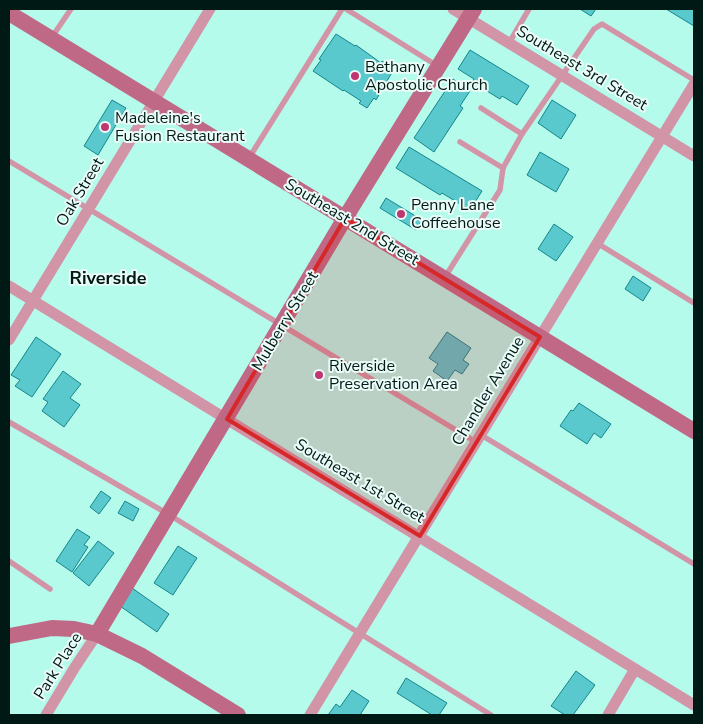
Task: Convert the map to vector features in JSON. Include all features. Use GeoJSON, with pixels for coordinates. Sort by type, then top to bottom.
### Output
{"type":"FeatureCollection","features":[{"type":"Feature","properties":{"kind":"street","name":"Oak Street"},"geometry":{"type":"LineString","coordinates":[[9,340],[210,9]]}},
{"type":"Feature","properties":{"kind":"street","name":"Southeast 3rd Street"},"geometry":{"type":"LineString","coordinates":[[453,9],[472,14],[509,43],[694,156]]}},
{"type":"Feature","properties":{"kind":"street","name":"Southeast 2nd Street"},"geometry":{"type":"LineString","coordinates":[[9,13],[694,431]]}},
{"type":"Feature","properties":{"kind":"street","name":"Mulberry Street"},"geometry":{"type":"LineString","coordinates":[[97,634],[227,419],[345,218],[472,14]]}},
{"type":"Feature","properties":{"kind":"street","name":"Chandler Avenue"},"geometry":{"type":"LineString","coordinates":[[310,715],[694,84]]}},
{"type":"Feature","properties":{"kind":"street","name":"Southeast 1st Street"},"geometry":{"type":"LineString","coordinates":[[9,286],[694,704]]}},
{"type":"Feature","properties":{"kind":"street"},"geometry":{"type":"LineString","coordinates":[[9,636],[52,628],[74,629],[97,634],[142,656],[238,715]]}},
{"type":"Feature","properties":{"kind":"street","name":"Park Place"},"geometry":{"type":"LineString","coordinates":[[46,715],[97,634]]}},
{"type":"Feature","properties":{"kind":"street"},"geometry":{"type":"LineString","coordinates":[[608,715],[635,669]]}},
{"type":"Feature","properties":{"kind":"lane"},"geometry":{"type":"LineString","coordinates":[[51,39],[71,9]]}},
{"type":"Feature","properties":{"kind":"lane"},"geometry":{"type":"LineString","coordinates":[[248,159],[342,9]]}},
{"type":"Feature","properties":{"kind":"lane"},"geometry":{"type":"LineString","coordinates":[[346,9],[438,66]]}},
{"type":"Feature","properties":{"kind":"lane"},"geometry":{"type":"LineString","coordinates":[[509,43],[529,9]]}},
{"type":"Feature","properties":{"kind":"lane"},"geometry":{"type":"LineString","coordinates":[[444,279],[500,190],[503,168],[522,134],[594,29],[602,24],[694,80]]}},
{"type":"Feature","properties":{"kind":"lane"},"geometry":{"type":"LineString","coordinates":[[481,108],[522,134]]}},
{"type":"Feature","properties":{"kind":"lane"},"geometry":{"type":"LineString","coordinates":[[460,142],[503,168]]}},
{"type":"Feature","properties":{"kind":"lane"},"geometry":{"type":"LineString","coordinates":[[9,161],[282,325],[694,564]]}},
{"type":"Feature","properties":{"kind":"lane"},"geometry":{"type":"LineString","coordinates":[[597,243],[694,303]]}},
{"type":"Feature","properties":{"kind":"lane"},"geometry":{"type":"LineString","coordinates":[[9,422],[168,514],[491,715]]}},
{"type":"Feature","properties":{"kind":"lane"},"geometry":{"type":"LineString","coordinates":[[9,561],[50,588]]}},
{"type":"Feature","properties":{"kind":"highlighted area"},"geometry":{"type":"Polygon","coordinates":[[[345,218],[540,337],[420,536],[227,419],[345,218]]]}},
{"type":"Feature","properties":{"kind":"building"},"geometry":{"type":"Polygon","coordinates":[[[580,9],[596,9],[591,16],[580,9]]]}},
{"type":"Feature","properties":{"kind":"building"},"geometry":{"type":"Polygon","coordinates":[[[666,9],[694,9],[694,26],[666,9]]]}},
{"type":"Feature","properties":{"kind":"building","name":"Bethany Apostolic Church"},"geometry":{"type":"Polygon","coordinates":[[[336,34],[356,45],[381,63],[382,61],[394,69],[376,100],[374,98],[367,108],[359,103],[361,101],[313,71],[336,34]]]}},
{"type":"Feature","properties":{"kind":"building"},"geometry":{"type":"Polygon","coordinates":[[[470,50],[529,86],[517,105],[502,96],[500,99],[472,82],[474,79],[458,69],[470,50]]]}},
{"type":"Feature","properties":{"kind":"building"},"geometry":{"type":"Polygon","coordinates":[[[453,79],[470,91],[460,106],[463,108],[434,152],[414,138],[453,79]]]}},
{"type":"Feature","properties":{"kind":"building","name":"Madeleine's Fusion Restaurant"},"geometry":{"type":"Polygon","coordinates":[[[112,100],[126,108],[98,155],[84,146],[112,100]]]}},
{"type":"Feature","properties":{"kind":"building"},"geometry":{"type":"Polygon","coordinates":[[[552,100],[576,115],[561,139],[538,123],[552,100]]]}},
{"type":"Feature","properties":{"kind":"building"},"geometry":{"type":"Polygon","coordinates":[[[409,147],[482,191],[470,210],[442,193],[440,195],[396,168],[409,147]]]}},
{"type":"Feature","properties":{"kind":"building"},"geometry":{"type":"Polygon","coordinates":[[[540,152],[569,169],[556,192],[527,175],[540,152]]]}},
{"type":"Feature","properties":{"kind":"building","name":"Penny Lane Coffeehouse"},"geometry":{"type":"Polygon","coordinates":[[[386,198],[422,220],[416,230],[380,208],[386,198]]]}},
{"type":"Feature","properties":{"kind":"building"},"geometry":{"type":"Polygon","coordinates":[[[554,224],[573,237],[556,261],[538,249],[554,224]]]}},
{"type":"Feature","properties":{"kind":"building"},"geometry":{"type":"Polygon","coordinates":[[[633,276],[651,288],[643,301],[625,289],[633,276]]]}},
{"type":"Feature","properties":{"kind":"building"},"geometry":{"type":"Polygon","coordinates":[[[447,332],[471,348],[463,360],[469,364],[462,374],[455,370],[447,381],[433,371],[438,364],[429,358],[447,332]]]}},
{"type":"Feature","properties":{"kind":"building"},"geometry":{"type":"Polygon","coordinates":[[[36,337],[61,354],[32,397],[15,386],[20,380],[11,375],[36,337]]]}},
{"type":"Feature","properties":{"kind":"building"},"geometry":{"type":"Polygon","coordinates":[[[63,371],[81,384],[70,398],[80,405],[64,427],[42,411],[48,402],[43,399],[63,371]]]}},
{"type":"Feature","properties":{"kind":"building"},"geometry":{"type":"Polygon","coordinates":[[[579,403],[611,424],[601,438],[594,433],[587,444],[560,426],[571,410],[573,411],[579,403]]]}},
{"type":"Feature","properties":{"kind":"building"},"geometry":{"type":"Polygon","coordinates":[[[101,491],[111,498],[99,514],[90,507],[101,491]]]}},
{"type":"Feature","properties":{"kind":"building"},"geometry":{"type":"Polygon","coordinates":[[[125,501],[139,509],[133,521],[118,513],[125,501]]]}},
{"type":"Feature","properties":{"kind":"building"},"geometry":{"type":"Polygon","coordinates":[[[77,529],[90,537],[84,545],[88,547],[72,572],[56,561],[77,529]]]}},
{"type":"Feature","properties":{"kind":"building"},"geometry":{"type":"Polygon","coordinates":[[[98,541],[114,553],[89,586],[73,573],[98,541]]]}},
{"type":"Feature","properties":{"kind":"building"},"geometry":{"type":"Polygon","coordinates":[[[178,546],[197,558],[173,595],[154,583],[178,546]]]}},
{"type":"Feature","properties":{"kind":"building"},"geometry":{"type":"Polygon","coordinates":[[[132,588],[169,614],[157,632],[120,606],[132,588]]]}},
{"type":"Feature","properties":{"kind":"building"},"geometry":{"type":"Polygon","coordinates":[[[576,671],[595,685],[573,715],[565,715],[551,706],[576,671]]]}},
{"type":"Feature","properties":{"kind":"building"},"geometry":{"type":"Polygon","coordinates":[[[406,678],[447,703],[439,715],[432,715],[397,693],[406,678]]]}},
{"type":"Feature","properties":{"kind":"building"},"geometry":{"type":"Polygon","coordinates":[[[352,690],[369,701],[360,715],[328,715],[336,704],[340,707],[352,690]]]}},
{"type":"Feature","properties":{"kind":"place","name":"Bethany Apostolic Church"},"geometry":{"type":"Point","coordinates":[355,76]}},
{"type":"Feature","properties":{"kind":"place","name":"Madeleine's Fusion Restaurant"},"geometry":{"type":"Point","coordinates":[105,127]}},
{"type":"Feature","properties":{"kind":"place","name":"Penny Lane Coffeehouse"},"geometry":{"type":"Point","coordinates":[401,214]}},
{"type":"Feature","properties":{"kind":"place","name":"Riverside Preservation Area"},"geometry":{"type":"Point","coordinates":[319,375]}},
{"type":"Feature","properties":{"kind":"district","name":"Riverside"},"geometry":{"type":"Point","coordinates":[108,278]}}]}
